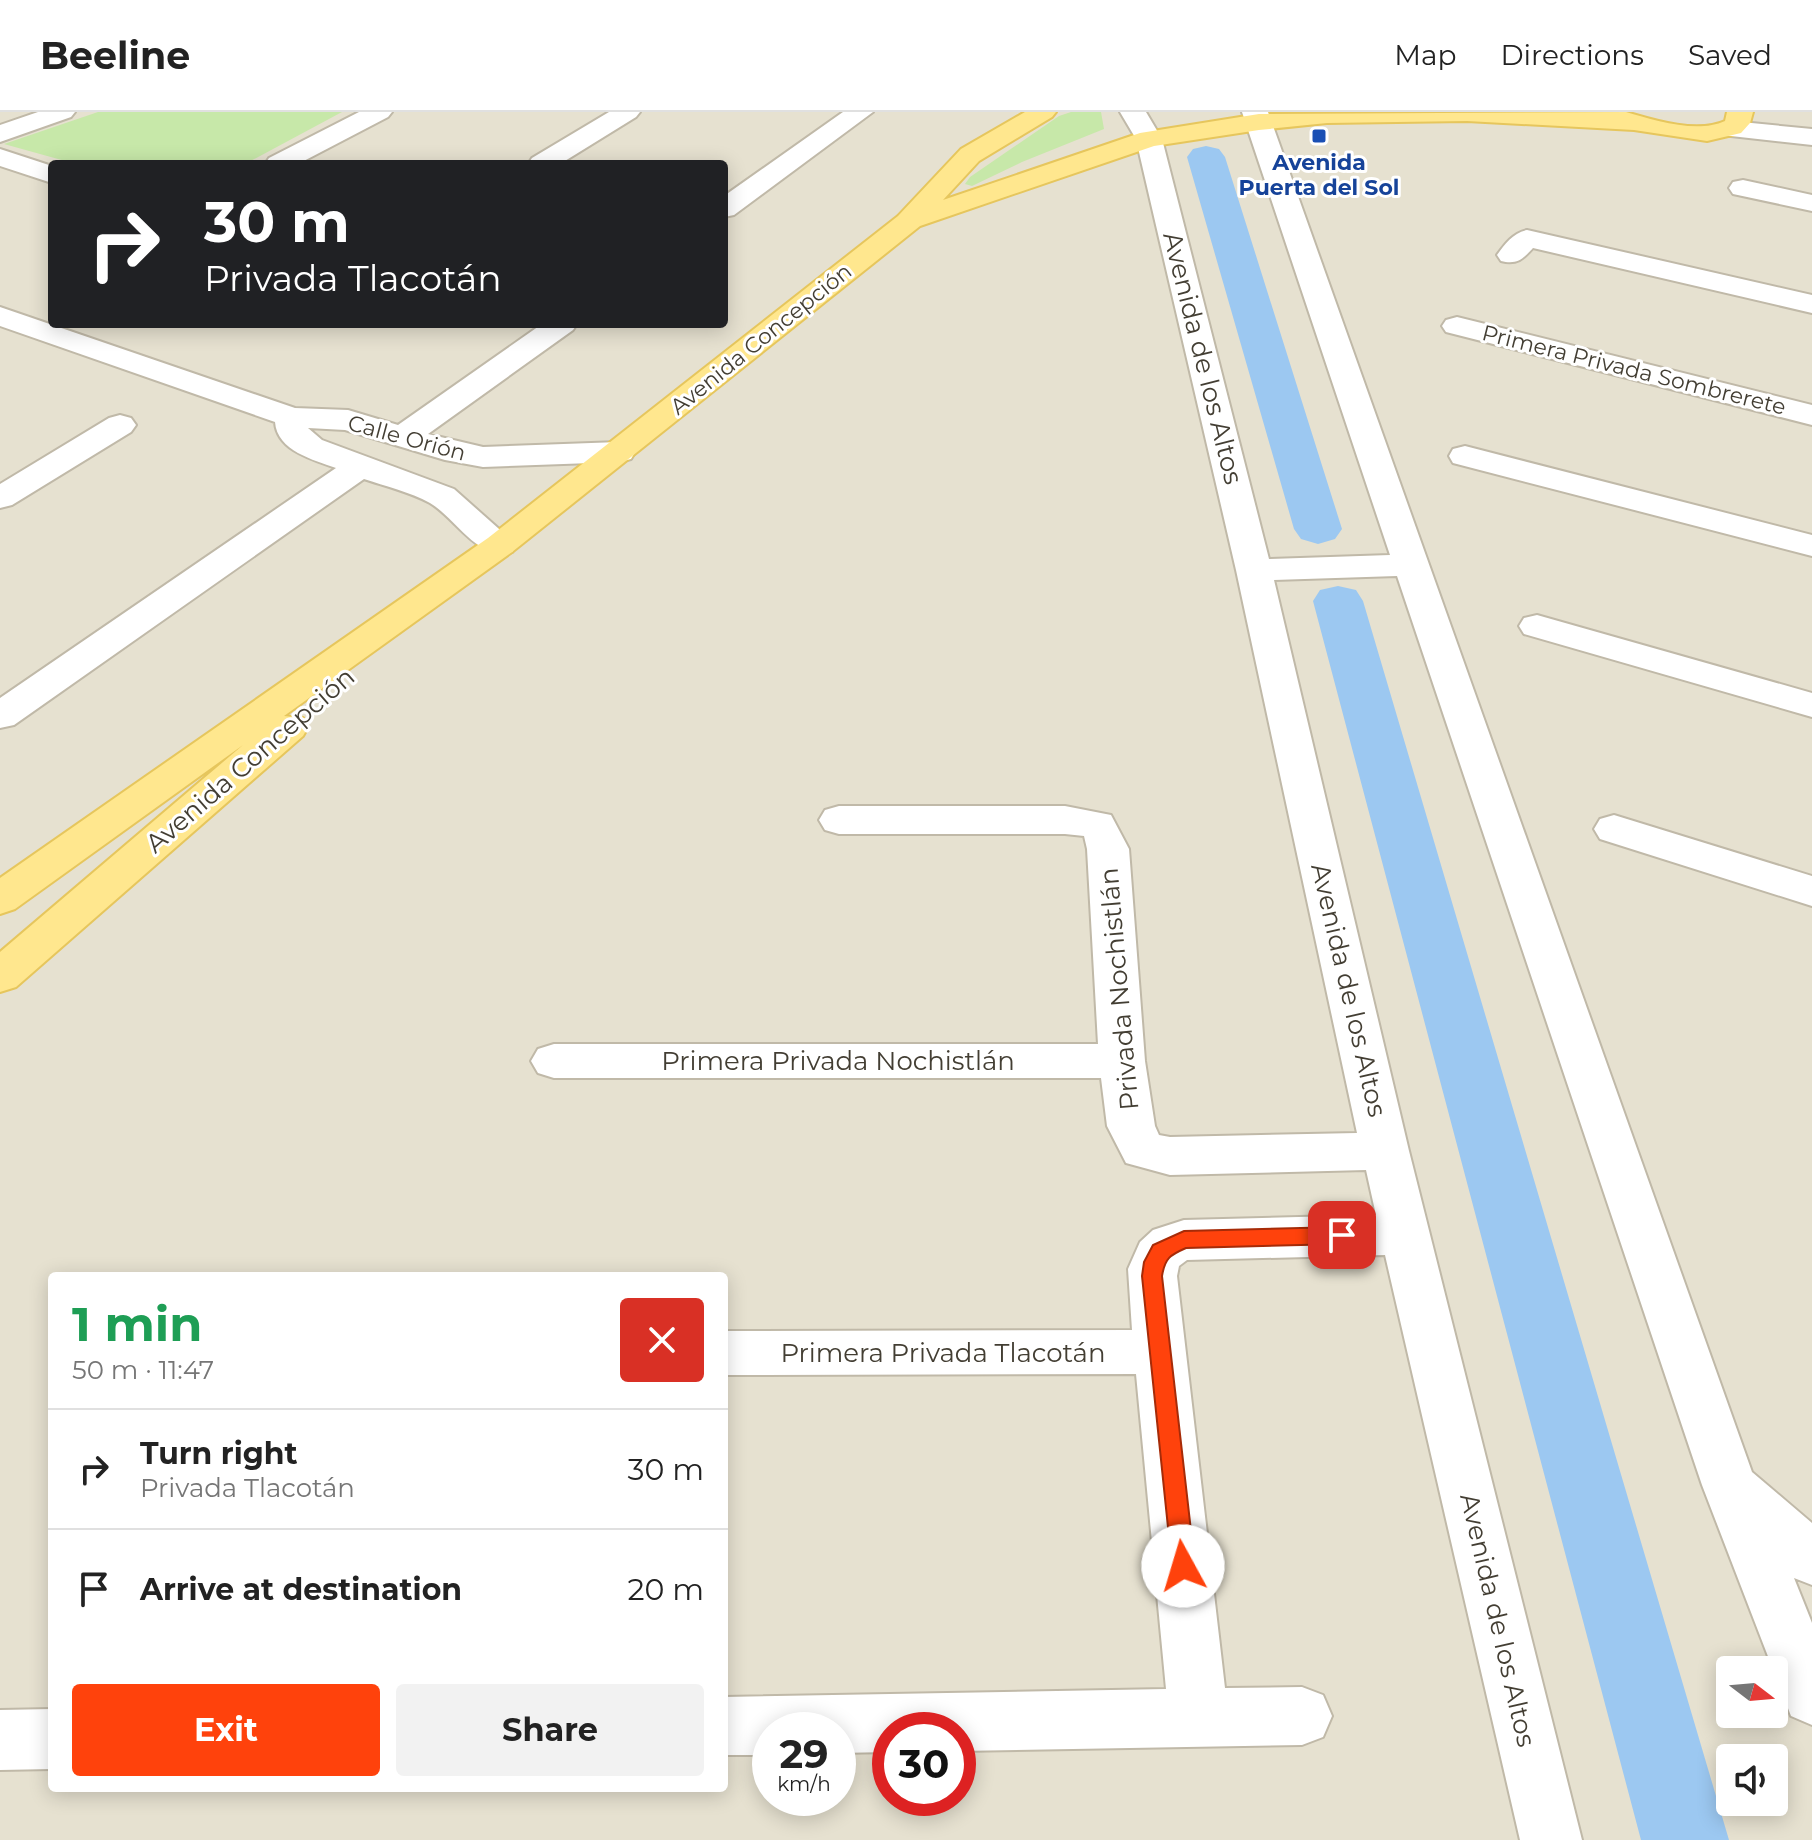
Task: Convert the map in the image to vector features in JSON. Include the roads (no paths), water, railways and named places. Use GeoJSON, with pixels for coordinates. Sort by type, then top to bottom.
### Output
{"type":"FeatureCollection","features":[{"type":"Feature","properties":{"kind":"main road","name":"Avenida Concepción"},"geometry":{"type":"LineString","coordinates":[[0,899],[500,545],[908,222],[970,155],[1043,112]]}},
{"type":"Feature","properties":{"kind":"main road"},"geometry":{"type":"LineString","coordinates":[[1604,112],[1633,123]]}},
{"type":"Feature","properties":{"kind":"main road"},"geometry":{"type":"LineString","coordinates":[[1149,139],[1257,117],[1467,113],[1633,123],[1676,131],[1736,121]]}},
{"type":"Feature","properties":{"kind":"main road","name":"Avenida Concepción"},"geometry":{"type":"LineString","coordinates":[[908,222],[999,188],[1149,139]]}},
{"type":"Feature","properties":{"kind":"main road","name":"Avenida Concepción"},"geometry":{"type":"LineString","coordinates":[[0,976],[500,545]]}},
{"type":"Feature","properties":{"kind":"main road","name":"Avenida Concepción"},"geometry":{"type":"LineString","coordinates":[[0,930],[290,696]]}},
{"type":"Feature","properties":{"kind":"street"},"geometry":{"type":"LineString","coordinates":[[0,134],[62,112]]}},
{"type":"Feature","properties":{"kind":"street"},"geometry":{"type":"LineString","coordinates":[[286,160],[379,112]]}},
{"type":"Feature","properties":{"kind":"street"},"geometry":{"type":"LineString","coordinates":[[548,160],[627,112]]}},
{"type":"Feature","properties":{"kind":"street"},"geometry":{"type":"LineString","coordinates":[[728,206],[860,112]]}},
{"type":"Feature","properties":{"kind":"street","name":"Avenida de los Altos"},"geometry":{"type":"LineString","coordinates":[[1133,112],[1149,139],[1254,570],[1385,1151],[1551,1840]]}},
{"type":"Feature","properties":{"kind":"street"},"geometry":{"type":"LineString","coordinates":[[1257,117],[1729,1485],[1812,1696]]}},
{"type":"Feature","properties":{"kind":"street"},"geometry":{"type":"LineString","coordinates":[[1736,121],[1812,137]]}},
{"type":"Feature","properties":{"kind":"street"},"geometry":{"type":"LineString","coordinates":[[4,162],[48,174]]}},
{"type":"Feature","properties":{"kind":"street"},"geometry":{"type":"LineString","coordinates":[[1743,188],[1812,203]]}},
{"type":"Feature","properties":{"kind":"street"},"geometry":{"type":"LineString","coordinates":[[1511,255],[1527,238],[1812,304]]}},
{"type":"Feature","properties":{"kind":"street","name":"Calle Orión"},"geometry":{"type":"LineString","coordinates":[[0,316],[291,417],[348,420],[457,453],[483,457],[619,452]]}},
{"type":"Feature","properties":{"kind":"street","name":"Primera Privada Sombrerete"},"geometry":{"type":"LineString","coordinates":[[1457,326],[1812,415]]}},
{"type":"Feature","properties":{"kind":"street"},"geometry":{"type":"LineString","coordinates":[[402,437],[556,328]]}},
{"type":"Feature","properties":{"kind":"street","name":"Calle Orión"},"geometry":{"type":"LineString","coordinates":[[291,417],[292,431],[310,447],[442,496],[500,545]]}},
{"type":"Feature","properties":{"kind":"street"},"geometry":{"type":"LineString","coordinates":[[0,498],[120,425]]}},
{"type":"Feature","properties":{"kind":"street"},"geometry":{"type":"LineString","coordinates":[[1465,456],[1812,546]]}},
{"type":"Feature","properties":{"kind":"street"},"geometry":{"type":"LineString","coordinates":[[0,716],[359,467]]}},
{"type":"Feature","properties":{"kind":"street"},"geometry":{"type":"LineString","coordinates":[[1254,570],[1412,565]]}},
{"type":"Feature","properties":{"kind":"street"},"geometry":{"type":"LineString","coordinates":[[1537,626],[1812,705]]}},
{"type":"Feature","properties":{"kind":"street","name":"Privada Nochistlán"},"geometry":{"type":"LineString","coordinates":[[839,820],[1065,820],[1097,825],[1108,849],[1122,1061],[1131,1126],[1143,1150],[1170,1156],[1385,1151]]}},
{"type":"Feature","properties":{"kind":"street"},"geometry":{"type":"LineString","coordinates":[[1614,829],[1812,891]]}},
{"type":"Feature","properties":{"kind":"street","name":"Primera Privada Nochistlán"},"geometry":{"type":"LineString","coordinates":[[554,1061],[1122,1061]]}},
{"type":"Feature","properties":{"kind":"street"},"geometry":{"type":"LineString","coordinates":[[1199,1718],[1152,1276],[1160,1251],[1171,1243],[1184,1240],[1405,1234]]}},
{"type":"Feature","properties":{"kind":"street","name":"Primera Privada Tlacotán"},"geometry":{"type":"LineString","coordinates":[[728,1353],[1162,1352]]}},
{"type":"Feature","properties":{"kind":"street"},"geometry":{"type":"LineString","coordinates":[[1729,1485],[1812,1559]]}},
{"type":"Feature","properties":{"kind":"street"},"geometry":{"type":"LineString","coordinates":[[728,1726],[1302,1716]]}},
{"type":"Feature","properties":{"kind":"street"},"geometry":{"type":"LineString","coordinates":[[0,1740],[48,1739]]}},
{"type":"Feature","properties":{"kind":"waterway"},"geometry":{"type":"LineString","coordinates":[[1206,157],[1318,529]]}},
{"type":"Feature","properties":{"kind":"waterway"},"geometry":{"type":"LineString","coordinates":[[1338,601],[1685,1840]]}},
{"type":"Feature","properties":{"kind":"place","name":"Avenida Puerta del Sol"},"geometry":{"type":"Point","coordinates":[1319,136]}}]}
